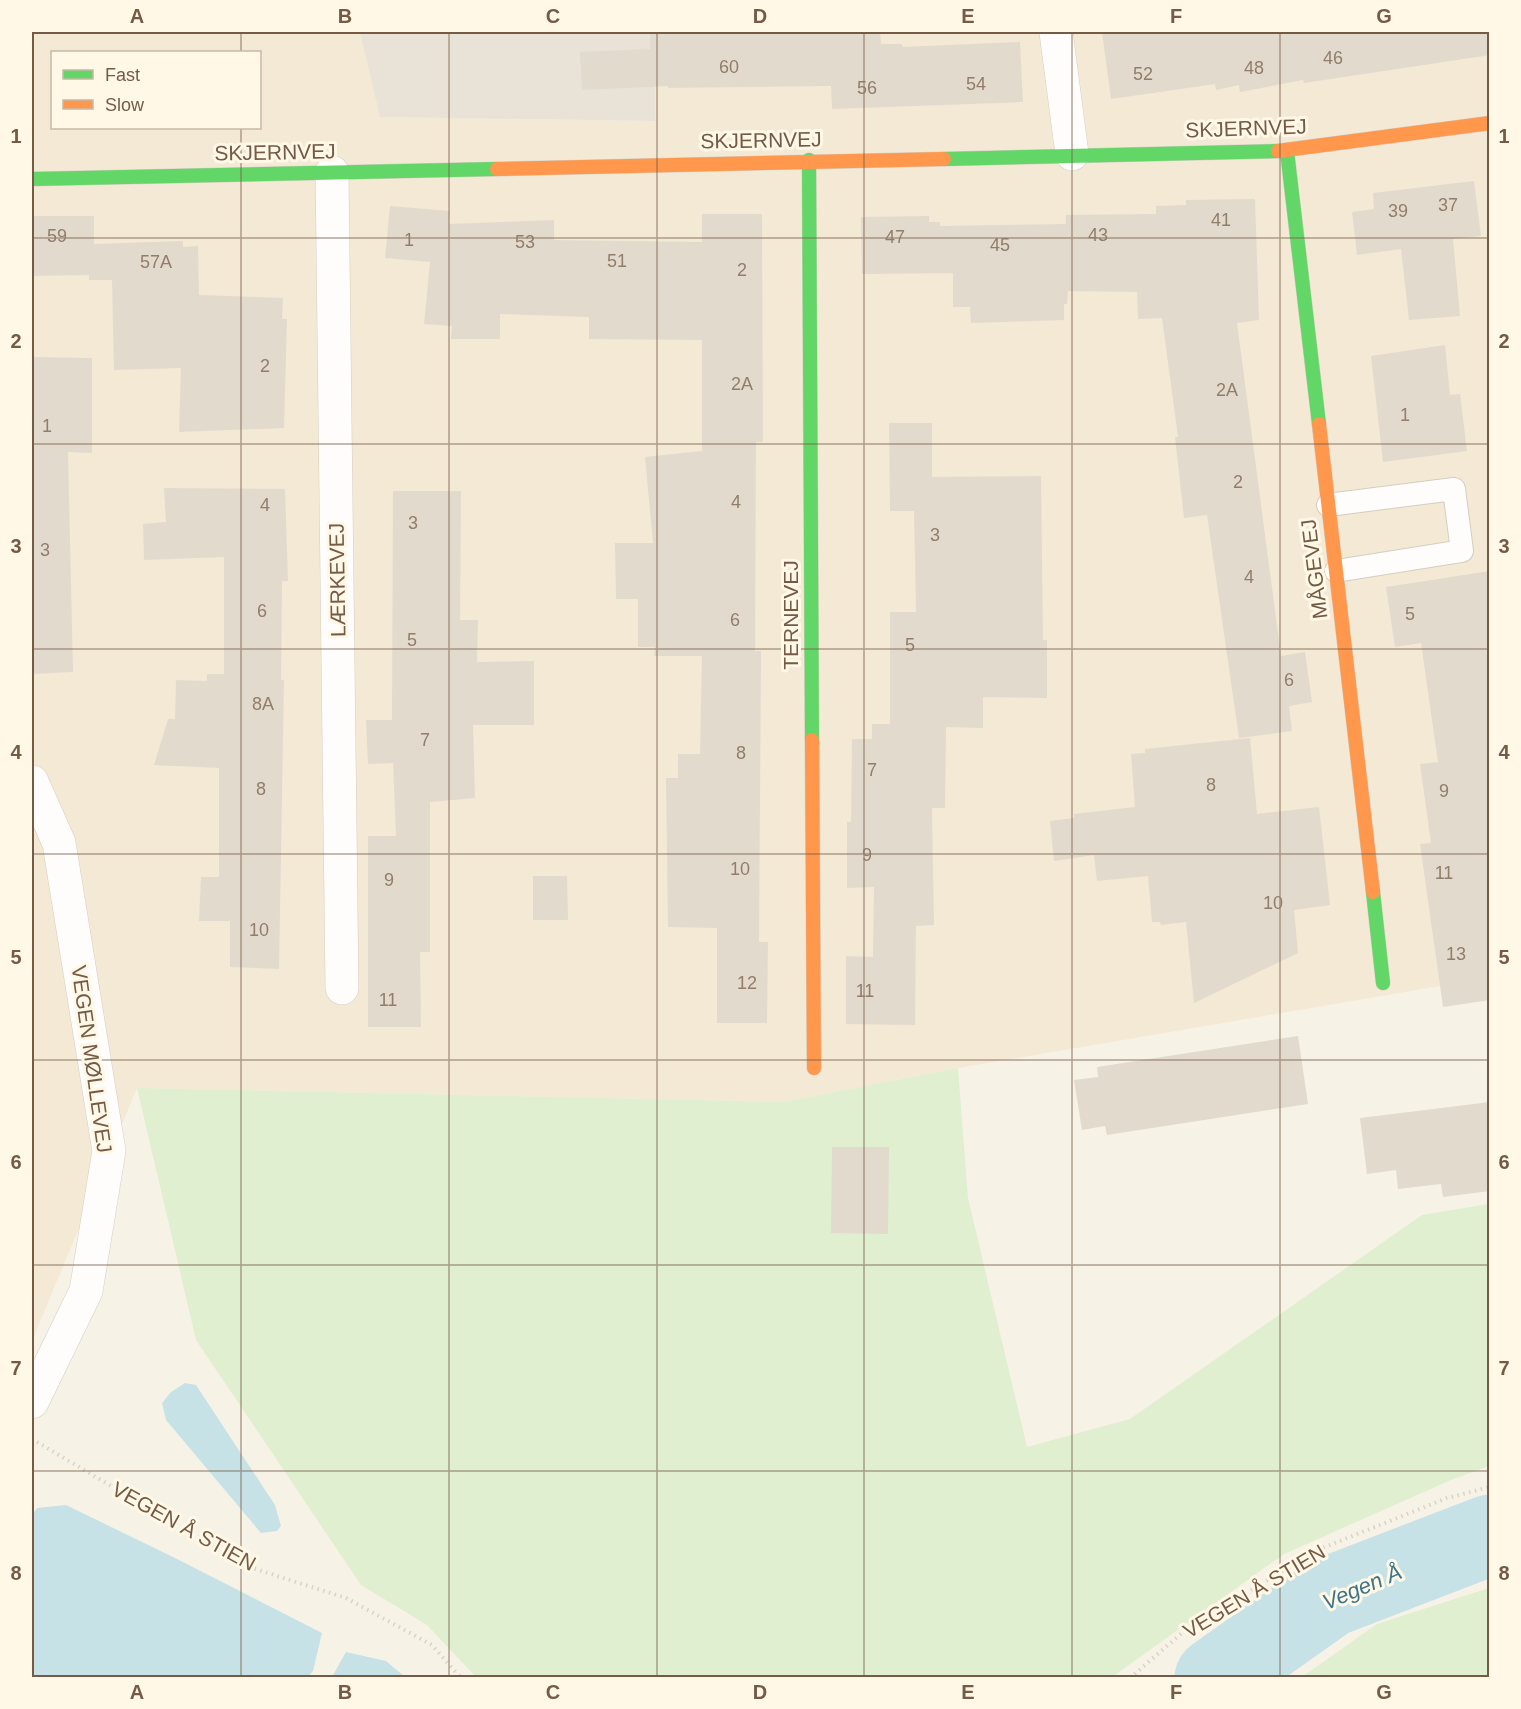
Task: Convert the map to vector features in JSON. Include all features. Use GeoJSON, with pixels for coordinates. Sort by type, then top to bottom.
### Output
{"type":"FeatureCollection","features":[{"type":"Feature","properties":{"kind":"street"},"geometry":{"type":"LineString","coordinates":[[1056,32],[1072,154]]}},
{"type":"Feature","properties":{"kind":"street","name":"SKJERNVEJ"},"geometry":{"type":"LineString","coordinates":[[32,179],[1287,151],[1490,123]]}},
{"type":"Feature","properties":{"kind":"street","name":"MÅGEVEJ"},"geometry":{"type":"LineString","coordinates":[[1287,151],[1383,983]]}},
{"type":"Feature","properties":{"kind":"street","name":"TERNEVEJ"},"geometry":{"type":"LineString","coordinates":[[809,160],[814,1068]]}},
{"type":"Feature","properties":{"kind":"street","name":"LÆRKEVEJ"},"geometry":{"type":"LineString","coordinates":[[332,172],[342,987]]}},
{"type":"Feature","properties":{"kind":"street","name":"VEGEN MØLLEVEJ"},"geometry":{"type":"LineString","coordinates":[[32,782],[59,843],[109,1151],[86,1291],[32,1402]]}},
{"type":"Feature","properties":{"kind":"lane"},"geometry":{"type":"LineString","coordinates":[[1328,505],[1454,489],[1462,551],[1336,571]]}},
{"type":"Feature","properties":{"kind":"path","name":"VEGEN Å STIEN"},"geometry":{"type":"LineString","coordinates":[[32,1438],[246,1566],[346,1598],[432,1645],[461,1677]]}},
{"type":"Feature","properties":{"kind":"path","name":"VEGEN Å STIEN"},"geometry":{"type":"LineString","coordinates":[[1130,1677],[1182,1633],[1315,1551],[1447,1498],[1490,1487]]}},
{"type":"Feature","properties":{"kind":"shaded area"},"geometry":{"type":"Polygon","coordinates":[[[32,32],[360,32],[381,117],[654,121],[654,32],[1489,32],[1489,905],[1432,926],[1440,986],[958,1068],[783,1102],[137,1088],[32,1341],[32,32]]]}},
{"type":"Feature","properties":{"kind":"shaded area"},"geometry":{"type":"Polygon","coordinates":[[[360,32],[654,32],[655,121],[380,117],[360,32]]]}},
{"type":"Feature","properties":{"kind":"green space"},"geometry":{"type":"Polygon","coordinates":[[[958,1068],[968,1198],[1027,1447],[1130,1419],[1422,1215],[1489,1204],[1489,1466],[1451,1480],[1284,1554],[1112,1677],[476,1677],[427,1625],[361,1585],[196,1340],[137,1088],[783,1102],[958,1068]]]}},
{"type":"Feature","properties":{"kind":"green space"},"geometry":{"type":"Polygon","coordinates":[[[1489,1588],[1489,1677],[1302,1677],[1377,1624],[1489,1588]]]}},
{"type":"Feature","properties":{"kind":"water"},"geometry":{"type":"Polygon","coordinates":[[[185,1383],[196,1385],[275,1505],[281,1526],[277,1531],[261,1533],[166,1420],[162,1403],[171,1392],[185,1383]]]}},
{"type":"Feature","properties":{"kind":"water"},"geometry":{"type":"Polygon","coordinates":[[[66,1505],[322,1633],[313,1671],[308,1677],[32,1677],[32,1515],[37,1508],[66,1505]]]}},
{"type":"Feature","properties":{"kind":"water"},"geometry":{"type":"Polygon","coordinates":[[[346,1652],[386,1661],[405,1677],[332,1677],[346,1652]]]}},
{"type":"Feature","properties":{"kind":"building"},"geometry":{"type":"Polygon","coordinates":[[[650,32],[880,32],[881,44],[902,44],[903,47],[1020,42],[1023,102],[832,109],[831,86],[668,88],[668,86],[582,90],[580,52],[650,49],[650,32]]]}},
{"type":"Feature","properties":{"kind":"building"},"geometry":{"type":"Polygon","coordinates":[[[1102,32],[1490,32],[1490,55],[1304,83],[1303,80],[1240,92],[1239,85],[1216,90],[1215,84],[1111,99],[1102,32]]]}},
{"type":"Feature","properties":{"kind":"building"},"geometry":{"type":"Polygon","coordinates":[[[1474,181],[1481,236],[1453,239],[1460,316],[1409,320],[1401,249],[1357,255],[1352,212],[1374,209],[1373,193],[1474,181]]]}},
{"type":"Feature","properties":{"kind":"building"},"geometry":{"type":"Polygon","coordinates":[[[1255,199],[1259,320],[1237,323],[1281,656],[1305,652],[1312,702],[1289,706],[1292,731],[1239,738],[1207,515],[1184,518],[1175,437],[1178,437],[1162,318],[1138,319],[1137,292],[1068,291],[1067,304],[1064,304],[1064,320],[971,323],[970,307],[953,307],[953,273],[862,274],[861,217],[929,216],[929,222],[940,222],[940,226],[1066,224],[1066,215],[1156,214],[1156,206],[1186,205],[1186,200],[1255,199]]]}},
{"type":"Feature","properties":{"kind":"building"},"geometry":{"type":"Polygon","coordinates":[[[390,206],[450,211],[449,224],[554,220],[554,240],[702,242],[702,214],[762,214],[763,442],[756,442],[755,651],[761,651],[759,942],[768,942],[767,1023],[717,1023],[717,928],[668,927],[666,778],[678,778],[678,754],[700,754],[702,656],[654,656],[655,647],[638,647],[638,599],[616,599],[615,543],[653,543],[645,457],[702,451],[702,340],[589,339],[589,317],[500,314],[500,339],[451,339],[452,326],[424,324],[430,262],[385,258],[390,206]]]}},
{"type":"Feature","properties":{"kind":"building"},"geometry":{"type":"Polygon","coordinates":[[[32,216],[94,216],[94,244],[183,241],[183,247],[198,246],[199,295],[283,298],[282,319],[287,319],[284,428],[179,432],[181,368],[114,370],[112,280],[89,280],[89,275],[32,276],[32,216]]]}},
{"type":"Feature","properties":{"kind":"building"},"geometry":{"type":"Polygon","coordinates":[[[1445,345],[1450,395],[1460,394],[1467,451],[1383,462],[1371,356],[1445,345]]]}},
{"type":"Feature","properties":{"kind":"building"},"geometry":{"type":"Polygon","coordinates":[[[32,357],[92,358],[92,453],[68,452],[73,672],[32,674],[32,357]]]}},
{"type":"Feature","properties":{"kind":"building"},"geometry":{"type":"Polygon","coordinates":[[[889,423],[932,423],[932,477],[1041,476],[1043,640],[1047,640],[1047,698],[983,697],[983,728],[946,727],[945,808],[932,808],[934,925],[916,926],[915,1025],[846,1024],[846,956],[873,957],[874,887],[847,888],[847,822],[851,822],[852,739],[872,739],[872,724],[890,724],[890,612],[916,612],[914,511],[890,511],[889,423]]]}},
{"type":"Feature","properties":{"kind":"building"},"geometry":{"type":"Polygon","coordinates":[[[164,488],[285,489],[288,581],[282,581],[281,680],[284,680],[279,969],[230,967],[230,921],[199,921],[201,877],[219,877],[219,768],[154,765],[168,719],[175,719],[176,680],[207,681],[207,674],[224,674],[224,557],[144,560],[143,524],[166,522],[164,488]]]}},
{"type":"Feature","properties":{"kind":"building"},"geometry":{"type":"Polygon","coordinates":[[[393,491],[461,491],[460,620],[478,620],[477,662],[534,661],[534,725],[473,725],[475,798],[430,802],[430,952],[420,952],[421,1027],[368,1027],[368,836],[396,836],[393,763],[368,764],[366,720],[392,720],[393,491]]]}},
{"type":"Feature","properties":{"kind":"building"},"geometry":{"type":"Polygon","coordinates":[[[1490,571],[1490,1000],[1443,1007],[1420,844],[1431,843],[1420,764],[1438,762],[1421,643],[1395,647],[1386,587],[1490,571]]]}},
{"type":"Feature","properties":{"kind":"building"},"geometry":{"type":"Polygon","coordinates":[[[1250,738],[1257,814],[1319,807],[1330,905],[1294,910],[1298,953],[1194,1003],[1186,922],[1161,925],[1160,922],[1152,922],[1148,876],[1097,881],[1094,855],[1054,861],[1050,821],[1074,818],[1074,814],[1135,807],[1131,754],[1145,753],[1145,749],[1250,738]]]}},
{"type":"Feature","properties":{"kind":"building"},"geometry":{"type":"Polygon","coordinates":[[[533,876],[567,876],[568,920],[533,920],[533,876]]]}},
{"type":"Feature","properties":{"kind":"building"},"geometry":{"type":"Polygon","coordinates":[[[1298,1036],[1308,1104],[1107,1135],[1105,1126],[1082,1130],[1074,1080],[1098,1077],[1097,1067],[1298,1036]]]}},
{"type":"Feature","properties":{"kind":"building"},"geometry":{"type":"Polygon","coordinates":[[[1490,1102],[1490,1191],[1443,1197],[1441,1184],[1398,1189],[1396,1170],[1367,1174],[1360,1118],[1490,1102]]]}},
{"type":"Feature","properties":{"kind":"building"},"geometry":{"type":"Polygon","coordinates":[[[832,1147],[889,1147],[888,1234],[831,1233],[832,1147]]]}},
{"type":"Feature","properties":{"kind":"waterway","name":"Vegen Å"},"geometry":{"type":"LineString","coordinates":[[1215,1678],[1329,1597],[1490,1535]]}},
{"type":"Feature","properties":{"kind":"traffic: fast"},"geometry":{"type":"LineString","coordinates":[[944,159],[1278,151]]}},
{"type":"Feature","properties":{"kind":"traffic: fast"},"geometry":{"type":"LineString","coordinates":[[1287,151],[1319,424]]}},
{"type":"Feature","properties":{"kind":"traffic: fast"},"geometry":{"type":"LineString","coordinates":[[809,160],[812,740]]}},
{"type":"Feature","properties":{"kind":"traffic: fast"},"geometry":{"type":"LineString","coordinates":[[32,179],[497,169]]}},
{"type":"Feature","properties":{"kind":"traffic: fast"},"geometry":{"type":"LineString","coordinates":[[1373,892],[1383,983]]}},
{"type":"Feature","properties":{"kind":"traffic: slow"},"geometry":{"type":"LineString","coordinates":[[1278,151],[1490,123]]}},
{"type":"Feature","properties":{"kind":"traffic: slow"},"geometry":{"type":"LineString","coordinates":[[497,169],[944,159]]}},
{"type":"Feature","properties":{"kind":"traffic: slow"},"geometry":{"type":"LineString","coordinates":[[1319,424],[1373,892]]}},
{"type":"Feature","properties":{"kind":"traffic: slow"},"geometry":{"type":"LineString","coordinates":[[812,740],[814,1068]]}}]}
